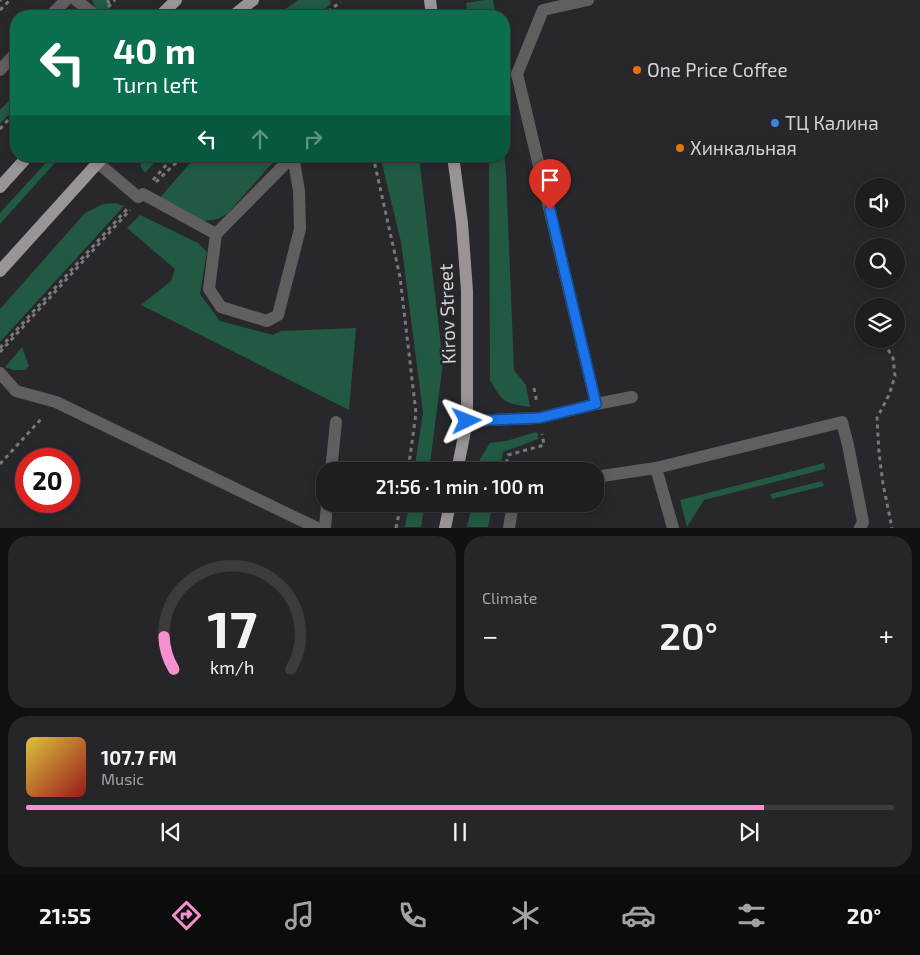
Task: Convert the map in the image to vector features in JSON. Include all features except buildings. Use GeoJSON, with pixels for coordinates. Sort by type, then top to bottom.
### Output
{"type":"FeatureCollection","features":[{"type":"Feature","properties":{"kind":"main road"},"geometry":{"type":"LineString","coordinates":[[166,10],[176,0]]}},
{"type":"Feature","properties":{"kind":"main road"},"geometry":{"type":"LineString","coordinates":[[240,10],[253,0]]}},
{"type":"Feature","properties":{"kind":"main road"},"geometry":{"type":"LineString","coordinates":[[0,187],[23,162]]}},
{"type":"Feature","properties":{"kind":"main road"},"geometry":{"type":"LineString","coordinates":[[0,271],[98,162]]}},
{"type":"Feature","properties":{"kind":"main road","name":"Kirov Street"},"geometry":{"type":"LineString","coordinates":[[454,162],[462,223],[466,291],[467,421],[459,462]]}},
{"type":"Feature","properties":{"kind":"main road"},"geometry":{"type":"LineString","coordinates":[[445,528],[448,512]]}},
{"type":"Feature","properties":{"kind":"lane"},"geometry":{"type":"LineString","coordinates":[[56,10],[66,0]]}},
{"type":"Feature","properties":{"kind":"lane"},"geometry":{"type":"LineString","coordinates":[[76,0],[88,10]]}},
{"type":"Feature","properties":{"kind":"lane"},"geometry":{"type":"LineString","coordinates":[[588,0],[543,10],[517,74],[596,404]]}},
{"type":"Feature","properties":{"kind":"lane"},"geometry":{"type":"LineString","coordinates":[[0,70],[10,59]]}},
{"type":"Feature","properties":{"kind":"lane"},"geometry":{"type":"LineString","coordinates":[[104,162],[141,196],[216,234]]}},
{"type":"Feature","properties":{"kind":"lane"},"geometry":{"type":"LineString","coordinates":[[288,162],[216,234],[209,289],[221,307],[267,321],[278,315],[300,229],[299,191],[295,162]]}},
{"type":"Feature","properties":{"kind":"lane"},"geometry":{"type":"LineString","coordinates":[[0,373],[16,391],[56,402],[317,528]]}},
{"type":"Feature","properties":{"kind":"lane"},"geometry":{"type":"LineString","coordinates":[[467,421],[539,418],[632,396]]}},
{"type":"Feature","properties":{"kind":"lane"},"geometry":{"type":"LineString","coordinates":[[331,462],[336,422]]}},
{"type":"Feature","properties":{"kind":"lane"},"geometry":{"type":"LineString","coordinates":[[604,476],[656,468],[842,422],[864,522],[860,528]]}},
{"type":"Feature","properties":{"kind":"lane"},"geometry":{"type":"LineString","coordinates":[[656,468],[673,528]]}},
{"type":"Feature","properties":{"kind":"lane"},"geometry":{"type":"LineString","coordinates":[[325,528],[326,512]]}},
{"type":"Feature","properties":{"kind":"lane"},"geometry":{"type":"LineString","coordinates":[[509,528],[512,512]]}},
{"type":"Feature","properties":{"kind":"path"},"geometry":{"type":"LineString","coordinates":[[0,10],[10,0]]}},
{"type":"Feature","properties":{"kind":"path"},"geometry":{"type":"LineString","coordinates":[[107,0],[110,4]]}},
{"type":"Feature","properties":{"kind":"path"},"geometry":{"type":"LineString","coordinates":[[330,10],[341,2]]}},
{"type":"Feature","properties":{"kind":"path"},"geometry":{"type":"LineString","coordinates":[[0,130],[10,118]]}},
{"type":"Feature","properties":{"kind":"path"},"geometry":{"type":"LineString","coordinates":[[0,350],[92,252],[169,162]]}},
{"type":"Feature","properties":{"kind":"path"},"geometry":{"type":"LineString","coordinates":[[0,350],[85,254],[177,162]]}},
{"type":"Feature","properties":{"kind":"path"},"geometry":{"type":"LineString","coordinates":[[374,162],[400,277],[416,413],[409,462]]}},
{"type":"Feature","properties":{"kind":"path"},"geometry":{"type":"LineString","coordinates":[[111,228],[116,225]]}},
{"type":"Feature","properties":{"kind":"path"},"geometry":{"type":"LineString","coordinates":[[85,254],[92,252]]}},
{"type":"Feature","properties":{"kind":"path"},"geometry":{"type":"LineString","coordinates":[[61,280],[68,278]]}},
{"type":"Feature","properties":{"kind":"path"},"geometry":{"type":"LineString","coordinates":[[37,307],[44,305]]}},
{"type":"Feature","properties":{"kind":"path"},"geometry":{"type":"LineString","coordinates":[[13,334],[18,332]]}},
{"type":"Feature","properties":{"kind":"path"},"geometry":{"type":"LineString","coordinates":[[887,348],[893,358],[895,376],[889,395],[877,418],[883,484],[892,528]]}},
{"type":"Feature","properties":{"kind":"path"},"geometry":{"type":"LineString","coordinates":[[0,464],[42,418]]}},
{"type":"Feature","properties":{"kind":"path"},"geometry":{"type":"LineString","coordinates":[[507,462],[508,455],[544,445]]}},
{"type":"Feature","properties":{"kind":"path"},"geometry":{"type":"LineString","coordinates":[[396,528],[400,512]]}},
{"type":"Feature","properties":{"kind":"green space"},"geometry":{"type":"Polygon","coordinates":[[[92,0],[106,0],[112,6],[107,10],[97,10],[92,0]]]}},
{"type":"Feature","properties":{"kind":"green space"},"geometry":{"type":"Polygon","coordinates":[[[298,0],[330,0],[331,4],[322,10],[284,10],[298,0]]]}},
{"type":"Feature","properties":{"kind":"green space"},"geometry":{"type":"Polygon","coordinates":[[[493,0],[495,10],[467,10],[466,3],[493,0]]]}},
{"type":"Feature","properties":{"kind":"green space"},"geometry":{"type":"Polygon","coordinates":[[[10,99],[10,113],[0,124],[0,110],[10,99]]]}},
{"type":"Feature","properties":{"kind":"green space"},"geometry":{"type":"Polygon","coordinates":[[[47,162],[56,162],[0,224],[0,213],[47,162]]]}},
{"type":"Feature","properties":{"kind":"green space"},"geometry":{"type":"Polygon","coordinates":[[[141,162],[155,162],[145,173],[141,162]]]}},
{"type":"Feature","properties":{"kind":"green space"},"geometry":{"type":"Polygon","coordinates":[[[191,162],[273,162],[228,213],[218,219],[204,221],[158,200],[191,162]]]}},
{"type":"Feature","properties":{"kind":"green space"},"geometry":{"type":"Polygon","coordinates":[[[381,162],[420,162],[443,363],[430,462],[415,462],[423,413],[401,242],[381,162]]]}},
{"type":"Feature","properties":{"kind":"green space"},"geometry":{"type":"Polygon","coordinates":[[[489,162],[505,162],[514,370],[526,385],[530,407],[505,401],[490,380],[489,162]]]}},
{"type":"Feature","properties":{"kind":"green space"},"geometry":{"type":"Polygon","coordinates":[[[115,203],[124,206],[0,342],[0,309],[85,213],[103,204],[115,203]]]}},
{"type":"Feature","properties":{"kind":"green space"},"geometry":{"type":"Polygon","coordinates":[[[140,215],[198,243],[207,252],[200,294],[220,321],[273,335],[281,331],[356,328],[349,410],[141,305],[171,281],[175,269],[127,228],[140,215]]]}},
{"type":"Feature","properties":{"kind":"green space"},"geometry":{"type":"Polygon","coordinates":[[[22,347],[29,366],[25,370],[13,370],[5,367],[22,347]]]}},
{"type":"Feature","properties":{"kind":"green space"},"geometry":{"type":"Polygon","coordinates":[[[536,432],[538,434],[538,439],[503,452],[501,462],[480,462],[490,443],[506,441],[536,432]]]}},
{"type":"Feature","properties":{"kind":"green space"},"geometry":{"type":"Polygon","coordinates":[[[824,463],[825,469],[704,500],[687,527],[680,500],[824,463]]]}},
{"type":"Feature","properties":{"kind":"green space"},"geometry":{"type":"Polygon","coordinates":[[[822,481],[824,486],[772,499],[770,494],[822,481]]]}},
{"type":"Feature","properties":{"kind":"green space"},"geometry":{"type":"Polygon","coordinates":[[[408,512],[424,512],[421,527],[405,527],[408,512]]]}},
{"type":"Feature","properties":{"kind":"green space"},"geometry":{"type":"Polygon","coordinates":[[[470,512],[491,512],[488,527],[467,527],[470,512]]]}},
{"type":"Feature","properties":{"kind":"place","name":"One Price Coffee"},"geometry":{"type":"Point","coordinates":[637,70]}},
{"type":"Feature","properties":{"kind":"place","name":"ТЦ Калина"},"geometry":{"type":"Point","coordinates":[775,123]}},
{"type":"Feature","properties":{"kind":"place","name":"Хинкальная"},"geometry":{"type":"Point","coordinates":[680,148]}},
{"type":"Feature","properties":{"kind":"route"},"geometry":{"type":"LineString","coordinates":[[467,421],[539,418],[596,404],[550,210]]}}]}
